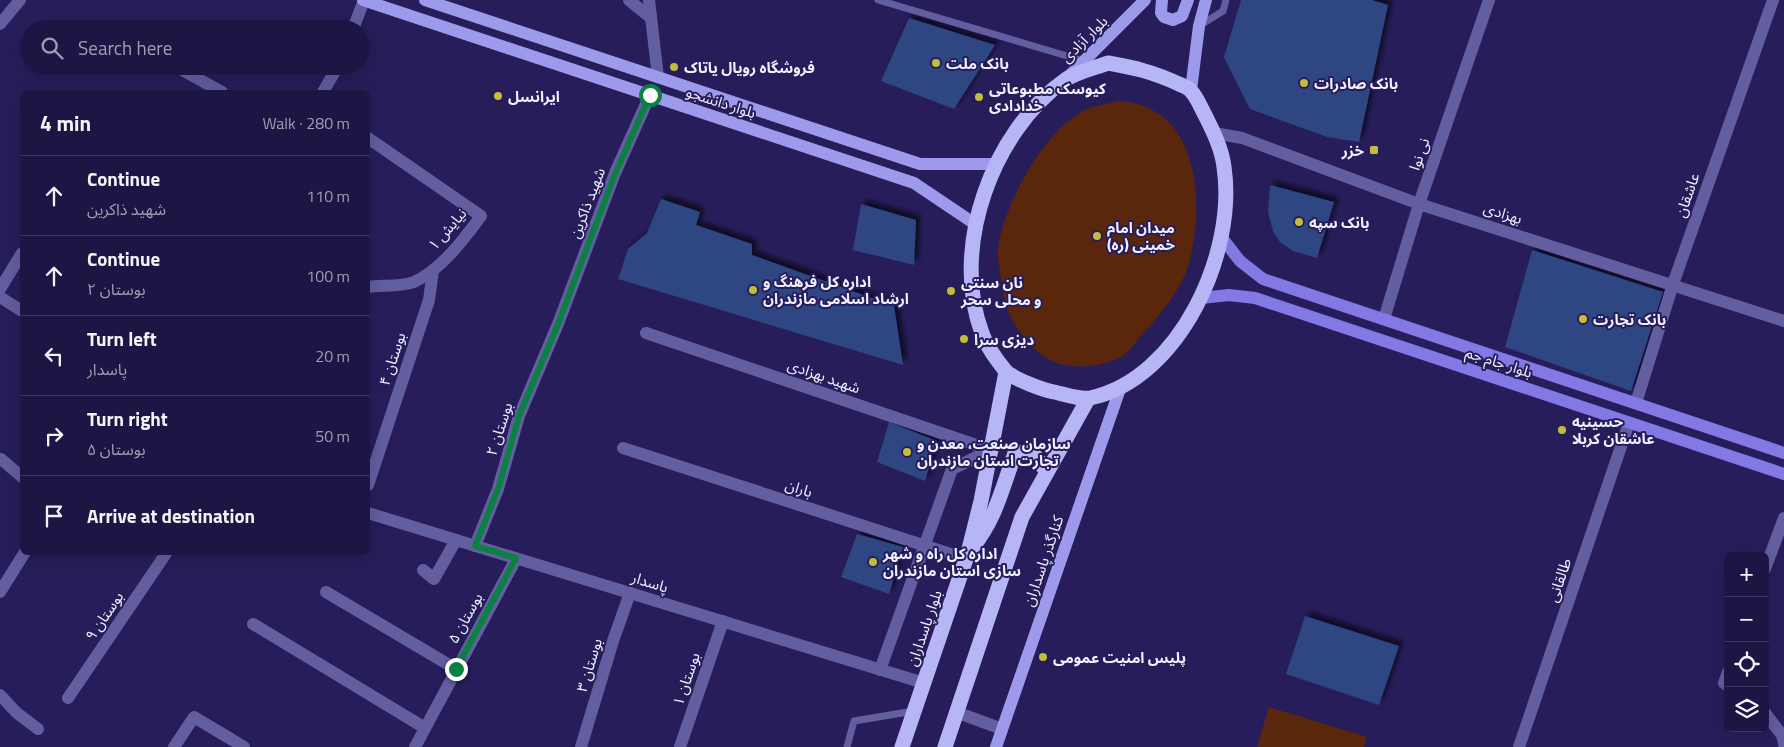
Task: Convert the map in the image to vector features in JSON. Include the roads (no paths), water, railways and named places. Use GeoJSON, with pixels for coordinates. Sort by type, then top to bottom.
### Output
{"type":"FeatureCollection","features":[{"type":"Feature","properties":{"kind":"highway"},"geometry":{"type":"LineString","coordinates":[[1108,63],[1151,71],[1191,90],[1214,133],[1224,168],[1222,238],[1202,298],[1184,327],[1162,357],[1130,384],[1088,399],[1045,391],[1006,372],[982,335],[972,295],[972,258],[975,224],[995,164],[1035,105],[1067,79],[1108,63]]}},
{"type":"Feature","properties":{"kind":"highway","name":"بلوار پاسداران"},"geometry":{"type":"LineString","coordinates":[[902,747],[967,556],[981,501],[1006,372]]}},
{"type":"Feature","properties":{"kind":"highway"},"geometry":{"type":"LineString","coordinates":[[944,747],[1022,517],[1088,399]]}},
{"type":"Feature","properties":{"kind":"highway"},"geometry":{"type":"LineString","coordinates":[[967,556],[986,530],[997,507],[1015,453],[1032,452],[1047,472]]}},
{"type":"Feature","properties":{"kind":"main road","name":"بلوار دانشجو"},"geometry":{"type":"LineString","coordinates":[[364,0],[914,183],[975,224]]}},
{"type":"Feature","properties":{"kind":"main road","name":"بلوار دانشجو"},"geometry":{"type":"LineString","coordinates":[[425,0],[920,164],[995,164]]}},
{"type":"Feature","properties":{"kind":"main road","name":"بلوار آزادی"},"geometry":{"type":"LineString","coordinates":[[1067,79],[1145,0]]}},
{"type":"Feature","properties":{"kind":"main road"},"geometry":{"type":"LineString","coordinates":[[1162,0],[1161,13],[1164,17],[1173,20],[1182,16],[1188,0]]}},
{"type":"Feature","properties":{"kind":"main road"},"geometry":{"type":"LineString","coordinates":[[1191,90],[1199,26],[1206,0]]}},
{"type":"Feature","properties":{"kind":"main road","name":"بلوار جام جم"},"geometry":{"type":"LineString","coordinates":[[1222,238],[1240,260],[1263,279],[1784,453]]}},
{"type":"Feature","properties":{"kind":"main road","name":"بلوار جام جم"},"geometry":{"type":"LineString","coordinates":[[1202,298],[1229,295],[1255,298],[1784,474]]}},
{"type":"Feature","properties":{"kind":"main road"},"geometry":{"type":"LineString","coordinates":[[1425,354],[1432,335]]}},
{"type":"Feature","properties":{"kind":"main road","name":"کنارگذر پاسداران"},"geometry":{"type":"LineString","coordinates":[[996,747],[1121,386]]}},
{"type":"Feature","properties":{"kind":"street"},"geometry":{"type":"LineString","coordinates":[[0,24],[20,0]]}},
{"type":"Feature","properties":{"kind":"street"},"geometry":{"type":"LineString","coordinates":[[356,20],[364,0]]}},
{"type":"Feature","properties":{"kind":"street"},"geometry":{"type":"LineString","coordinates":[[629,0],[651,18]]}},
{"type":"Feature","properties":{"kind":"street"},"geometry":{"type":"LineString","coordinates":[[649,0],[658,77]]}},
{"type":"Feature","properties":{"kind":"street","name":"نی نوا"},"geometry":{"type":"LineString","coordinates":[[1384,319],[1419,204],[1489,0]]}},
{"type":"Feature","properties":{"kind":"street","name":"عاشقان"},"geometry":{"type":"LineString","coordinates":[[1636,403],[1673,284],[1773,0]]}},
{"type":"Feature","properties":{"kind":"street"},"geometry":{"type":"LineString","coordinates":[[191,75],[218,90]]}},
{"type":"Feature","properties":{"kind":"street"},"geometry":{"type":"LineString","coordinates":[[324,90],[333,75]]}},
{"type":"Feature","properties":{"kind":"street","name":"شهید ذاکرین"},"geometry":{"type":"LineString","coordinates":[[558,324],[615,174],[650,95]]}},
{"type":"Feature","properties":{"kind":"street","name":"بهزادی"},"geometry":{"type":"LineString","coordinates":[[1214,133],[1242,138],[1419,204],[1784,321]]}},
{"type":"Feature","properties":{"kind":"street","name":"نیایش ۱"},"geometry":{"type":"LineString","coordinates":[[370,139],[481,216],[468,234],[433,270],[413,283],[370,286]]}},
{"type":"Feature","properties":{"kind":"street"},"geometry":{"type":"LineString","coordinates":[[0,289],[20,256]]}},
{"type":"Feature","properties":{"kind":"street","name":"بوستان ۴"},"geometry":{"type":"LineString","coordinates":[[370,479],[429,300],[433,270]]}},
{"type":"Feature","properties":{"kind":"street"},"geometry":{"type":"LineString","coordinates":[[0,297],[20,310]]}},
{"type":"Feature","properties":{"kind":"street","name":"بوستان ۲"},"geometry":{"type":"LineString","coordinates":[[475,546],[498,489],[519,416],[558,324]]}},
{"type":"Feature","properties":{"kind":"street","name":"شهید بهزادی"},"geometry":{"type":"LineString","coordinates":[[646,332],[991,450]]}},
{"type":"Feature","properties":{"kind":"street","name":"طالقانی"},"geometry":{"type":"LineString","coordinates":[[1519,747],[1630,423]]}},
{"type":"Feature","properties":{"kind":"street","name":"باران"},"geometry":{"type":"LineString","coordinates":[[622,448],[924,546],[967,556]]}},
{"type":"Feature","properties":{"kind":"street"},"geometry":{"type":"LineString","coordinates":[[880,670],[952,469],[991,450]]}},
{"type":"Feature","properties":{"kind":"street"},"geometry":{"type":"LineString","coordinates":[[1,459],[20,475]]}},
{"type":"Feature","properties":{"kind":"street","name":"پاسدار"},"geometry":{"type":"LineString","coordinates":[[370,514],[924,683]]}},
{"type":"Feature","properties":{"kind":"street"},"geometry":{"type":"LineString","coordinates":[[1769,558],[1784,518]]}},
{"type":"Feature","properties":{"kind":"street"},"geometry":{"type":"LineString","coordinates":[[423,570],[434,578],[456,540]]}},
{"type":"Feature","properties":{"kind":"street"},"geometry":{"type":"LineString","coordinates":[[0,592],[23,555]]}},
{"type":"Feature","properties":{"kind":"street","name":"بوستان ۹"},"geometry":{"type":"LineString","coordinates":[[68,698],[165,555]]}},
{"type":"Feature","properties":{"kind":"street","name":"بوستان ۵"},"geometry":{"type":"LineString","coordinates":[[415,747],[516,558]]}},
{"type":"Feature","properties":{"kind":"street"},"geometry":{"type":"LineString","coordinates":[[326,592],[456,669]]}},
{"type":"Feature","properties":{"kind":"street","name":"بوستان ۳"},"geometry":{"type":"LineString","coordinates":[[581,747],[613,641],[630,593]]}},
{"type":"Feature","properties":{"kind":"street","name":"بوستان ۱"},"geometry":{"type":"LineString","coordinates":[[680,747],[723,621]]}},
{"type":"Feature","properties":{"kind":"street"},"geometry":{"type":"LineString","coordinates":[[253,624],[425,728]]}},
{"type":"Feature","properties":{"kind":"street"},"geometry":{"type":"LineString","coordinates":[[0,695],[17,714],[38,729]]}},
{"type":"Feature","properties":{"kind":"street"},"geometry":{"type":"LineString","coordinates":[[956,712],[1002,729]]}},
{"type":"Feature","properties":{"kind":"street"},"geometry":{"type":"LineString","coordinates":[[174,747],[194,718],[244,747]]}},
{"type":"Feature","properties":{"kind":"street"},"geometry":{"type":"LineString","coordinates":[[1769,718],[1782,735],[1784,744]]}},
{"type":"Feature","properties":{"kind":"lane"},"geometry":{"type":"LineString","coordinates":[[878,0],[1084,61]]}},
{"type":"Feature","properties":{"kind":"lane"},"geometry":{"type":"LineString","coordinates":[[1199,26],[1223,10],[1226,0]]}},
{"type":"Feature","properties":{"kind":"lane"},"geometry":{"type":"LineString","coordinates":[[847,747],[854,721],[915,711]]}},
{"type":"Feature","properties":{"kind":"place","name":"بانک ملت"},"geometry":{"type":"Point","coordinates":[936,63]}},
{"type":"Feature","properties":{"kind":"place","name":"فروشگاه رویال یاتاک"},"geometry":{"type":"Point","coordinates":[674,67]}},
{"type":"Feature","properties":{"kind":"place","name":"بانک صادرات"},"geometry":{"type":"Point","coordinates":[1304,83]}},
{"type":"Feature","properties":{"kind":"place","name":"ایرانسل"},"geometry":{"type":"Point","coordinates":[498,96]}},
{"type":"Feature","properties":{"kind":"place","name":"کیوسک مطبوعاتی خدادادی"},"geometry":{"type":"Point","coordinates":[979,97]}},
{"type":"Feature","properties":{"kind":"place","name":"خزر"},"geometry":{"type":"Point","coordinates":[1374,150]}},
{"type":"Feature","properties":{"kind":"place","name":"بانک سپه"},"geometry":{"type":"Point","coordinates":[1299,222]}},
{"type":"Feature","properties":{"kind":"place","name":"میدان امام خمینی (ره)"},"geometry":{"type":"Point","coordinates":[1097,236]}},
{"type":"Feature","properties":{"kind":"place","name":"اداره کل فرهنگ و ارشاد اسلامی مازندران"},"geometry":{"type":"Point","coordinates":[753,290]}},
{"type":"Feature","properties":{"kind":"place","name":"نان سنتی و محلی سحر"},"geometry":{"type":"Point","coordinates":[951,291]}},
{"type":"Feature","properties":{"kind":"place","name":"بانک تجارت"},"geometry":{"type":"Point","coordinates":[1583,319]}},
{"type":"Feature","properties":{"kind":"place","name":"دیزی سرا"},"geometry":{"type":"Point","coordinates":[964,339]}},
{"type":"Feature","properties":{"kind":"place","name":"حسینیه عاشقان کربلا"},"geometry":{"type":"Point","coordinates":[1562,430]}},
{"type":"Feature","properties":{"kind":"place","name":"سازمان صنعت، معدن و تجارت استان مازندران"},"geometry":{"type":"Point","coordinates":[907,452]}},
{"type":"Feature","properties":{"kind":"place","name":"اداره کل راه و شهر سازی استان مازندران"},"geometry":{"type":"Point","coordinates":[873,562]}},
{"type":"Feature","properties":{"kind":"place","name":"پلیس امنیت عمومی"},"geometry":{"type":"Point","coordinates":[1043,657]}}]}
